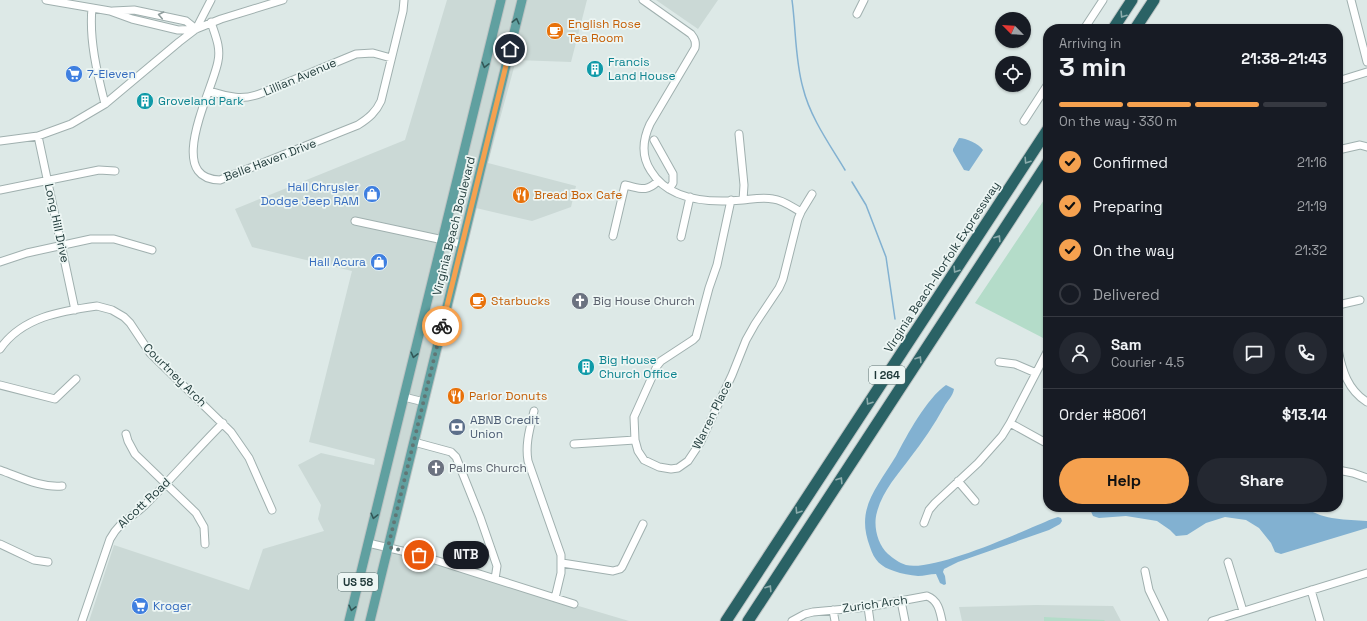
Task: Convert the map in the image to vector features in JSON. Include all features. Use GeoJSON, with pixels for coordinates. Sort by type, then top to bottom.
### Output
{"type":"FeatureCollection","features":[{"type":"Feature","properties":{"kind":"highway"},"geometry":{"type":"LineString","coordinates":[[1116,24],[1132,0]]}},
{"type":"Feature","properties":{"kind":"highway"},"geometry":{"type":"LineString","coordinates":[[1138,24],[1154,0]]}},
{"type":"Feature","properties":{"kind":"highway","name":"Virginia Beach-Norfolk Expressway"},"geometry":{"type":"LineString","coordinates":[[726,621],[1043,137]]}},
{"type":"Feature","properties":{"kind":"highway","name":"I 264"},"geometry":{"type":"LineString","coordinates":[[748,621],[1043,170]]}},
{"type":"Feature","properties":{"kind":"main road","name":"Virginia Beach Boulevard"},"geometry":{"type":"LineString","coordinates":[[349,621],[441,240],[501,0]]}},
{"type":"Feature","properties":{"kind":"main road","name":"Virginia Beach Boulevard"},"geometry":{"type":"LineString","coordinates":[[370,621],[522,0]]}},
{"type":"Feature","properties":{"kind":"street"},"geometry":{"type":"LineString","coordinates":[[46,0],[110,11],[132,19],[178,30],[196,29]]}},
{"type":"Feature","properties":{"kind":"street"},"geometry":{"type":"LineString","coordinates":[[196,29],[211,0]]}},
{"type":"Feature","properties":{"kind":"street"},"geometry":{"type":"LineString","coordinates":[[0,141],[38,136],[71,124],[105,104],[196,29],[211,22],[283,0]]}},
{"type":"Feature","properties":{"kind":"street","name":"Belle Haven Drive"},"geometry":{"type":"LineString","coordinates":[[211,22],[219,51],[217,70],[198,124],[194,140],[194,160],[196,167],[203,176],[214,180],[220,180],[310,145],[358,125],[368,119],[381,101],[403,11],[404,0]]}},
{"type":"Feature","properties":{"kind":"street"},"geometry":{"type":"LineString","coordinates":[[644,0],[691,34],[696,44],[650,124],[645,136],[644,145],[646,161],[653,175],[658,181],[669,189],[690,197],[715,200],[743,200],[756,198],[774,199],[801,212]]}},
{"type":"Feature","properties":{"kind":"street"},"geometry":{"type":"LineString","coordinates":[[857,14],[864,0]]}},
{"type":"Feature","properties":{"kind":"street"},"geometry":{"type":"LineString","coordinates":[[1087,24],[1103,0]]}},
{"type":"Feature","properties":{"kind":"street"},"geometry":{"type":"LineString","coordinates":[[1351,0],[1367,62]]}},
{"type":"Feature","properties":{"kind":"street"},"geometry":{"type":"LineString","coordinates":[[92,8],[91,18],[95,53],[105,104]]}},
{"type":"Feature","properties":{"kind":"street"},"geometry":{"type":"LineString","coordinates":[[110,11],[134,10],[179,19],[190,23],[196,29]]}},
{"type":"Feature","properties":{"kind":"street","name":"Lillian Avenue"},"geometry":{"type":"LineString","coordinates":[[209,91],[229,97],[246,97],[262,93],[356,54],[373,53],[391,58]]}},
{"type":"Feature","properties":{"kind":"street"},"geometry":{"type":"LineString","coordinates":[[1343,79],[1367,72]]}},
{"type":"Feature","properties":{"kind":"street"},"geometry":{"type":"LineString","coordinates":[[1024,121],[1043,91]]}},
{"type":"Feature","properties":{"kind":"street"},"geometry":{"type":"LineString","coordinates":[[739,134],[744,185],[743,200]]}},
{"type":"Feature","properties":{"kind":"street","name":"Long Hill Drive"},"geometry":{"type":"LineString","coordinates":[[38,136],[75,310]]}},
{"type":"Feature","properties":{"kind":"street"},"geometry":{"type":"LineString","coordinates":[[654,140],[673,174],[673,183],[669,189]]}},
{"type":"Feature","properties":{"kind":"street"},"geometry":{"type":"LineString","coordinates":[[1343,149],[1360,145],[1367,147]]}},
{"type":"Feature","properties":{"kind":"street"},"geometry":{"type":"LineString","coordinates":[[0,190],[99,170],[115,171]]}},
{"type":"Feature","properties":{"kind":"street"},"geometry":{"type":"LineString","coordinates":[[613,236],[625,185],[647,189],[658,181]]}},
{"type":"Feature","properties":{"kind":"street","name":"Warren Place"},"geometry":{"type":"LineString","coordinates":[[731,200],[717,266],[708,288],[698,333],[693,340],[667,356],[657,366],[634,417],[635,440],[638,451],[644,460],[663,468],[678,468],[688,461],[700,443],[722,398],[746,340],[779,288],[783,279],[801,212],[812,194]]}},
{"type":"Feature","properties":{"kind":"street"},"geometry":{"type":"LineString","coordinates":[[681,237],[690,197]]}},
{"type":"Feature","properties":{"kind":"street"},"geometry":{"type":"LineString","coordinates":[[355,221],[462,244]]}},
{"type":"Feature","properties":{"kind":"street"},"geometry":{"type":"LineString","coordinates":[[0,262],[27,253],[102,238],[122,240],[152,250]]}},
{"type":"Feature","properties":{"kind":"street"},"geometry":{"type":"LineString","coordinates":[[1343,304],[1360,300]]}},
{"type":"Feature","properties":{"kind":"street","name":"Courtney Arch"},"geometry":{"type":"LineString","coordinates":[[0,349],[9,337],[28,323],[41,318],[96,306],[119,313],[130,323],[150,353],[231,432],[249,458],[272,510]]}},
{"type":"Feature","properties":{"kind":"street"},"geometry":{"type":"LineString","coordinates":[[924,523],[926,516],[935,503],[996,444],[1010,423],[1043,360]]}},
{"type":"Feature","properties":{"kind":"street"},"geometry":{"type":"LineString","coordinates":[[999,362],[1015,364],[1036,373]]}},
{"type":"Feature","properties":{"kind":"street"},"geometry":{"type":"LineString","coordinates":[[1343,370],[1347,382],[1357,394],[1367,402]]}},
{"type":"Feature","properties":{"kind":"street"},"geometry":{"type":"LineString","coordinates":[[0,385],[55,400],[76,379]]}},
{"type":"Feature","properties":{"kind":"street"},"geometry":{"type":"LineString","coordinates":[[404,397],[424,402]]}},
{"type":"Feature","properties":{"kind":"street"},"geometry":{"type":"LineString","coordinates":[[534,411],[526,447],[528,461],[560,552],[562,563],[561,573],[554,598]]}},
{"type":"Feature","properties":{"kind":"street","name":"Alcott Road"},"geometry":{"type":"LineString","coordinates":[[82,621],[110,539],[114,532],[124,520],[146,504],[223,423]]}},
{"type":"Feature","properties":{"kind":"street"},"geometry":{"type":"LineString","coordinates":[[1010,423],[1043,441]]}},
{"type":"Feature","properties":{"kind":"street"},"geometry":{"type":"LineString","coordinates":[[126,434],[135,454],[196,513],[204,527],[205,544]]}},
{"type":"Feature","properties":{"kind":"street"},"geometry":{"type":"LineString","coordinates":[[574,444],[635,440]]}},
{"type":"Feature","properties":{"kind":"street"},"geometry":{"type":"LineString","coordinates":[[414,442],[451,452],[456,457],[480,517],[497,566],[495,579]]}},
{"type":"Feature","properties":{"kind":"street"},"geometry":{"type":"LineString","coordinates":[[0,470],[43,485],[62,486]]}},
{"type":"Feature","properties":{"kind":"street"},"geometry":{"type":"LineString","coordinates":[[1343,471],[1367,478]]}},
{"type":"Feature","properties":{"kind":"street"},"geometry":{"type":"LineString","coordinates":[[958,482],[976,501]]}},
{"type":"Feature","properties":{"kind":"street"},"geometry":{"type":"LineString","coordinates":[[562,563],[613,570],[620,569],[642,524]]}},
{"type":"Feature","properties":{"kind":"street"},"geometry":{"type":"LineString","coordinates":[[368,543],[419,555],[574,604]]}},
{"type":"Feature","properties":{"kind":"street"},"geometry":{"type":"LineString","coordinates":[[0,544],[34,560],[48,562]]}},
{"type":"Feature","properties":{"kind":"street"},"geometry":{"type":"LineString","coordinates":[[1228,562],[1243,611]]}},
{"type":"Feature","properties":{"kind":"street"},"geometry":{"type":"LineString","coordinates":[[1145,571],[1149,590],[1164,621]]}},
{"type":"Feature","properties":{"kind":"street"},"geometry":{"type":"LineString","coordinates":[[1212,621],[1367,573]]}},
{"type":"Feature","properties":{"kind":"street"},"geometry":{"type":"LineString","coordinates":[[1312,590],[1320,621]]}},
{"type":"Feature","properties":{"kind":"street","name":"Zurich Arch"},"geometry":{"type":"LineString","coordinates":[[793,621],[805,614],[813,612],[868,607],[924,596],[931,598],[937,604],[942,621]]}},
{"type":"Feature","properties":{"kind":"street"},"geometry":{"type":"LineString","coordinates":[[901,601],[905,621]]}},
{"type":"Feature","properties":{"kind":"street"},"geometry":{"type":"LineString","coordinates":[[868,607],[870,621]]}},
{"type":"Feature","properties":{"kind":"street"},"geometry":{"type":"LineString","coordinates":[[833,610],[835,621]]}},
{"type":"Feature","properties":{"kind":"shaded area"},"geometry":{"type":"Polygon","coordinates":[[[447,0],[587,0],[571,62],[516,60],[488,163],[576,186],[571,207],[532,221],[476,208],[383,548],[629,621],[89,621],[114,545],[249,590],[263,549],[324,531],[318,519],[321,505],[298,465],[321,453],[374,465],[375,459],[309,442],[352,271],[252,247],[235,209],[405,140],[447,0]]]}},
{"type":"Feature","properties":{"kind":"shaded area"},"geometry":{"type":"Polygon","coordinates":[[[656,0],[718,0],[698,29],[656,0]]]}},
{"type":"Feature","properties":{"kind":"shaded area"},"geometry":{"type":"Polygon","coordinates":[[[1036,605],[1113,606],[1121,621],[962,621],[959,607],[1036,605]]]}},
{"type":"Feature","properties":{"kind":"green space"},"geometry":{"type":"Polygon","coordinates":[[[1043,201],[1043,338],[975,303],[1043,201]]]}},
{"type":"Feature","properties":{"kind":"green space"},"geometry":{"type":"Polygon","coordinates":[[[1044,617],[1104,620],[1105,621],[1044,621],[1044,617]]]}},
{"type":"Feature","properties":{"kind":"water"},"geometry":{"type":"Polygon","coordinates":[[[959,138],[972,142],[983,150],[969,171],[964,170],[953,151],[959,138]]]}},
{"type":"Feature","properties":{"kind":"water"},"geometry":{"type":"Polygon","coordinates":[[[946,385],[954,389],[951,396],[924,439],[891,484],[879,505],[875,523],[879,540],[884,550],[894,559],[903,564],[919,566],[957,557],[1058,517],[1061,518],[1062,521],[1060,524],[1049,530],[958,562],[944,569],[943,572],[946,584],[944,585],[940,583],[936,574],[918,576],[909,575],[894,571],[882,565],[872,552],[866,533],[865,521],[870,499],[875,489],[925,408],[946,385]]]}},
{"type":"Feature","properties":{"kind":"water"},"geometry":{"type":"Polygon","coordinates":[[[1091,512],[1312,512],[1327,517],[1367,521],[1367,528],[1281,554],[1275,552],[1271,543],[1259,528],[1246,520],[1225,517],[1206,523],[1187,535],[1176,536],[1157,521],[1126,516],[1099,518],[1093,516],[1091,512]]]}},
{"type":"Feature","properties":{"kind":"waterway"},"geometry":{"type":"LineString","coordinates":[[792,0],[798,67],[806,99],[810,110],[845,170]]}},
{"type":"Feature","properties":{"kind":"waterway"},"geometry":{"type":"LineString","coordinates":[[852,182],[866,205],[886,257],[895,319]]}},
{"type":"Feature","properties":{"kind":"way so far"},"geometry":{"type":"LineString","coordinates":[[419,555],[388,547],[442,326]]}},
{"type":"Feature","properties":{"kind":"place","name":"English Rose Tea Room"},"geometry":{"type":"Point","coordinates":[555,31]}},
{"type":"Feature","properties":{"kind":"place","name":"Francis Land House"},"geometry":{"type":"Point","coordinates":[595,69]}},
{"type":"Feature","properties":{"kind":"place","name":"7-Eleven"},"geometry":{"type":"Point","coordinates":[74,74]}},
{"type":"Feature","properties":{"kind":"place","name":"Groveland Park"},"geometry":{"type":"Point","coordinates":[145,101]}},
{"type":"Feature","properties":{"kind":"place","name":"Hall Chrysler Dodge Jeep RAM"},"geometry":{"type":"Point","coordinates":[372,194]}},
{"type":"Feature","properties":{"kind":"place","name":"Bread Box Cafe"},"geometry":{"type":"Point","coordinates":[521,195]}},
{"type":"Feature","properties":{"kind":"place","name":"Hall Acura"},"geometry":{"type":"Point","coordinates":[379,262]}},
{"type":"Feature","properties":{"kind":"place","name":"Starbucks"},"geometry":{"type":"Point","coordinates":[478,301]}},
{"type":"Feature","properties":{"kind":"place","name":"Big House Church"},"geometry":{"type":"Point","coordinates":[580,301]}},
{"type":"Feature","properties":{"kind":"place","name":"Big House Church Office"},"geometry":{"type":"Point","coordinates":[586,367]}},
{"type":"Feature","properties":{"kind":"place","name":"Parlor Donuts"},"geometry":{"type":"Point","coordinates":[456,396]}},
{"type":"Feature","properties":{"kind":"place","name":"ABNB Credit Union"},"geometry":{"type":"Point","coordinates":[457,427]}},
{"type":"Feature","properties":{"kind":"place","name":"Palms Church"},"geometry":{"type":"Point","coordinates":[436,468]}},
{"type":"Feature","properties":{"kind":"place","name":"NTB"},"geometry":{"type":"Point","coordinates":[419,555]}},
{"type":"Feature","properties":{"kind":"place","name":"Kroger"},"geometry":{"type":"Point","coordinates":[140,606]}},
{"type":"Feature","properties":{"kind":"route"},"geometry":{"type":"LineString","coordinates":[[442,326],[510,49]]}}]}
